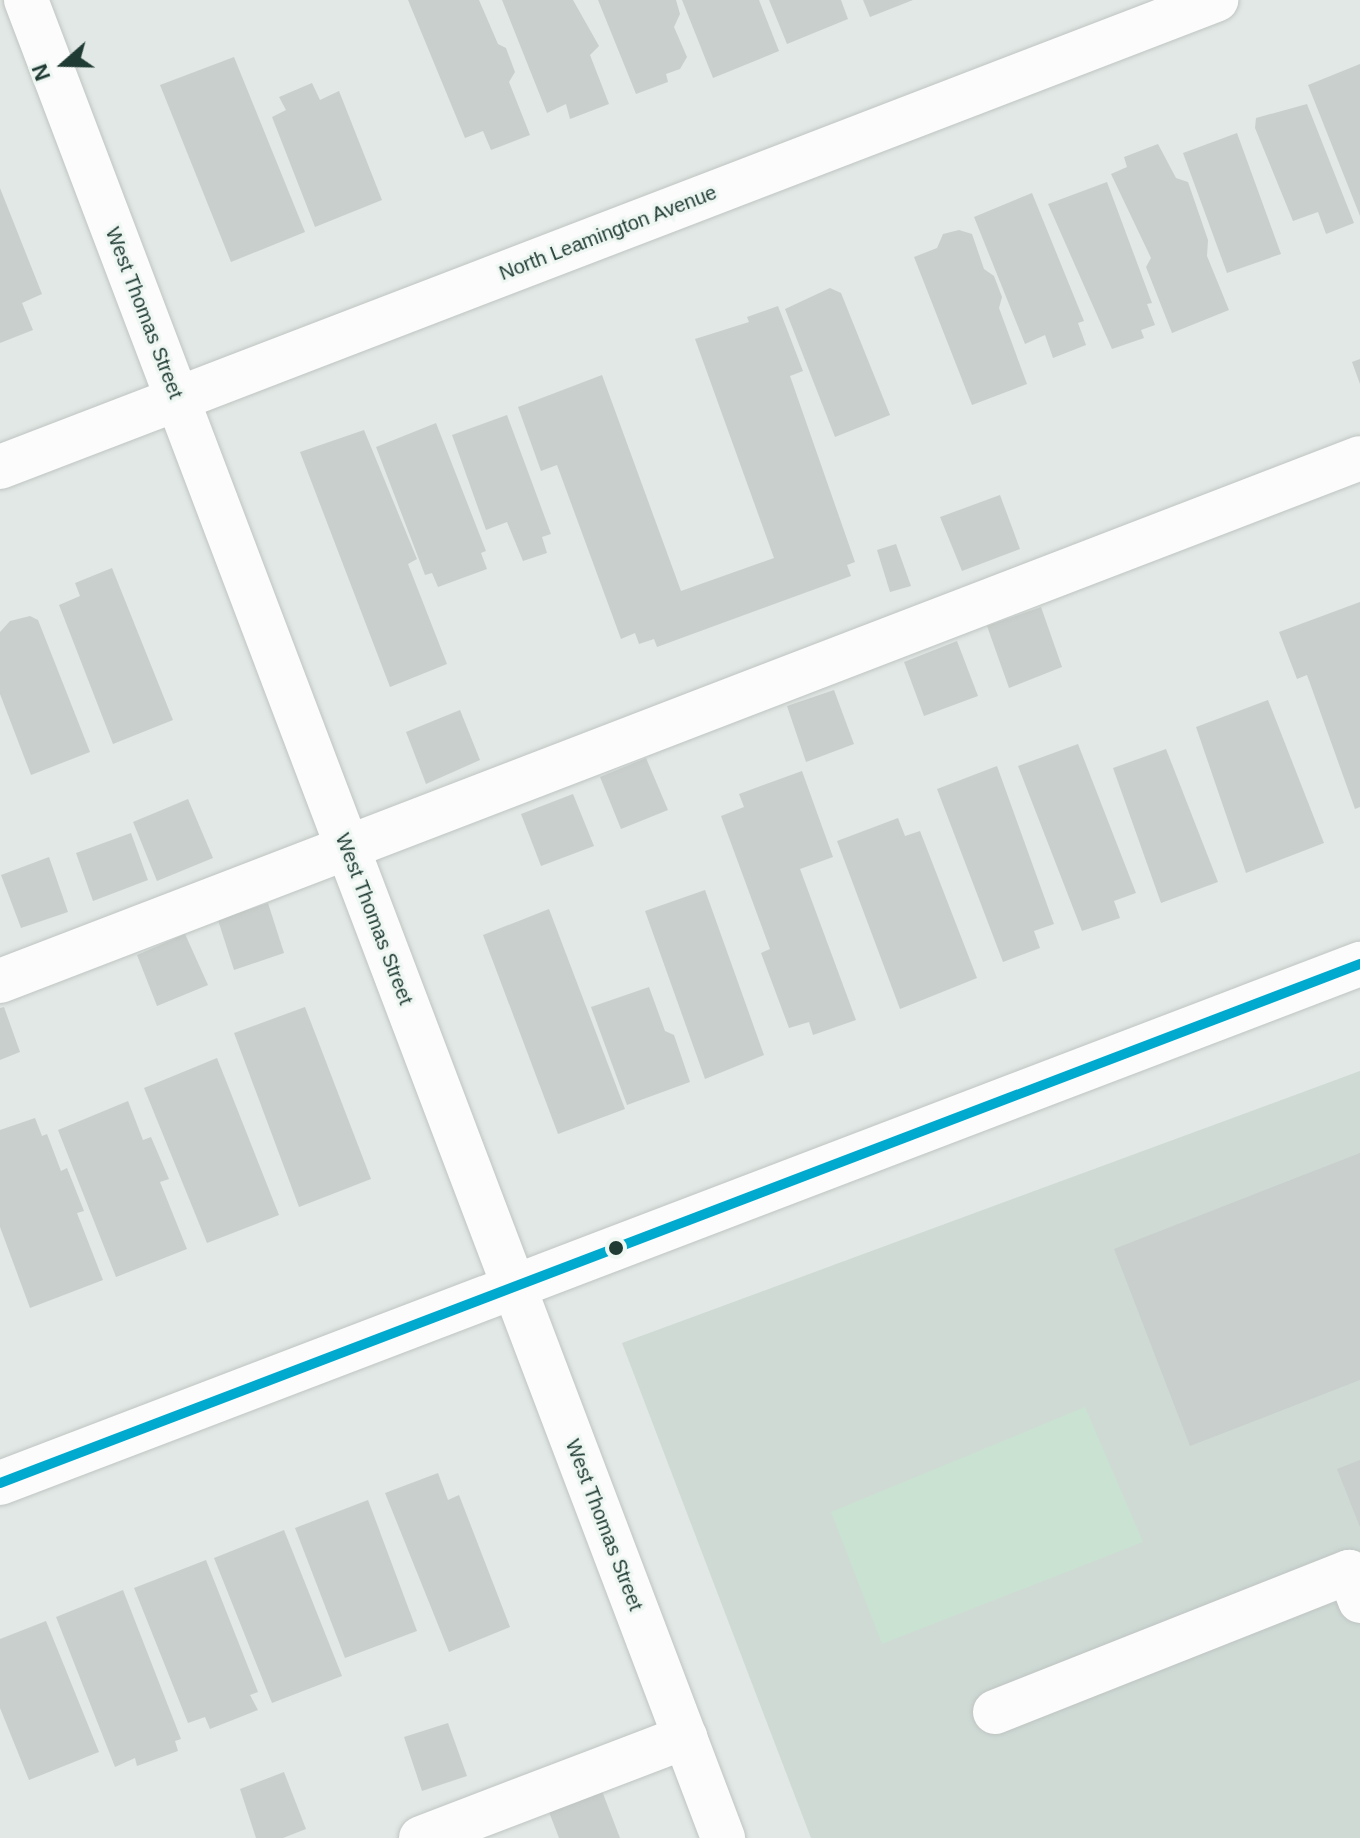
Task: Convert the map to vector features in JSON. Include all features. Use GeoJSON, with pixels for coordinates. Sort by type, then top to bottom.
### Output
{"type":"FeatureCollection","features":[{"type":"Feature","properties":{"kind":"street","name":"West Thomas Street"},"geometry":{"type":"LineString","coordinates":[[26,0],[723,1838]]}},
{"type":"Feature","properties":{"kind":"street","name":"North Leamington Avenue"},"geometry":{"type":"LineString","coordinates":[[0,467],[1216,0]]}},
{"type":"Feature","properties":{"kind":"street"},"geometry":{"type":"LineString","coordinates":[[0,981],[1360,458]]}},
{"type":"Feature","properties":{"kind":"street"},"geometry":{"type":"LineString","coordinates":[[0,1483],[1360,964]]}},
{"type":"Feature","properties":{"kind":"street"},"geometry":{"type":"LineString","coordinates":[[995,1712],[1349,1572],[1360,1601]]}},
{"type":"Feature","properties":{"kind":"street"},"geometry":{"type":"LineString","coordinates":[[421,1838],[685,1737]]}},
{"type":"Feature","properties":{"kind":"shaded area"},"geometry":{"type":"Polygon","coordinates":[[[1360,1071],[1360,1838],[811,1838],[622,1343],[1360,1071]]]}},
{"type":"Feature","properties":{"kind":"green space"},"geometry":{"type":"Polygon","coordinates":[[[1085,1407],[1143,1542],[882,1644],[831,1512],[1085,1407]]]}},
{"type":"Feature","properties":{"kind":"building"},"geometry":{"type":"Polygon","coordinates":[[[408,0],[479,0],[498,44],[506,48],[515,72],[509,82],[530,135],[491,150],[483,131],[465,138],[408,0]]]}},
{"type":"Feature","properties":{"kind":"building"},"geometry":{"type":"Polygon","coordinates":[[[502,0],[573,0],[599,46],[590,55],[609,104],[570,119],[566,104],[547,113],[502,0]]]}},
{"type":"Feature","properties":{"kind":"building"},"geometry":{"type":"Polygon","coordinates":[[[598,0],[676,0],[680,14],[674,27],[687,57],[680,69],[666,74],[668,82],[636,94],[598,0]]]}},
{"type":"Feature","properties":{"kind":"building"},"geometry":{"type":"Polygon","coordinates":[[[682,0],[759,0],[779,51],[713,78],[682,0]]]}},
{"type":"Feature","properties":{"kind":"building"},"geometry":{"type":"Polygon","coordinates":[[[769,0],[841,0],[848,19],[787,44],[769,0]]]}},
{"type":"Feature","properties":{"kind":"building"},"geometry":{"type":"Polygon","coordinates":[[[863,0],[913,0],[870,17],[863,0]]]}},
{"type":"Feature","properties":{"kind":"building"},"geometry":{"type":"Polygon","coordinates":[[[234,57],[305,232],[231,262],[160,85],[234,57]]]}},
{"type":"Feature","properties":{"kind":"building"},"geometry":{"type":"Polygon","coordinates":[[[1360,64],[1360,216],[1308,85],[1360,64]]]}},
{"type":"Feature","properties":{"kind":"building"},"geometry":{"type":"Polygon","coordinates":[[[312,83],[320,100],[339,91],[382,200],[315,227],[272,117],[286,110],[279,97],[312,83]]]}},
{"type":"Feature","properties":{"kind":"building"},"geometry":{"type":"Polygon","coordinates":[[[1307,104],[1354,223],[1326,234],[1318,212],[1293,221],[1255,128],[1256,118],[1307,104]]]}},
{"type":"Feature","properties":{"kind":"building"},"geometry":{"type":"Polygon","coordinates":[[[1237,133],[1281,254],[1227,273],[1183,153],[1237,133]]]}},
{"type":"Feature","properties":{"kind":"building"},"geometry":{"type":"Polygon","coordinates":[[[1158,144],[1176,178],[1188,182],[1208,240],[1207,256],[1229,310],[1172,333],[1146,267],[1151,258],[1111,174],[1127,167],[1124,157],[1158,144]]]}},
{"type":"Feature","properties":{"kind":"building"},"geometry":{"type":"Polygon","coordinates":[[[1107,182],[1152,303],[1147,304],[1155,325],[1141,330],[1144,338],[1112,349],[1048,204],[1107,182]]]}},
{"type":"Feature","properties":{"kind":"building"},"geometry":{"type":"Polygon","coordinates":[[[0,188],[42,294],[22,303],[33,330],[0,343],[0,188]]]}},
{"type":"Feature","properties":{"kind":"building"},"geometry":{"type":"Polygon","coordinates":[[[1032,193],[1084,321],[1078,323],[1086,345],[1053,358],[1045,335],[1025,344],[974,217],[1032,193]]]}},
{"type":"Feature","properties":{"kind":"building"},"geometry":{"type":"Polygon","coordinates":[[[959,230],[972,234],[984,269],[994,276],[1002,297],[999,308],[1027,384],[972,405],[914,257],[937,248],[943,234],[959,230]]]}},
{"type":"Feature","properties":{"kind":"building"},"geometry":{"type":"Polygon","coordinates":[[[830,288],[841,293],[890,415],[835,437],[785,309],[830,288]]]}},
{"type":"Feature","properties":{"kind":"building"},"geometry":{"type":"Polygon","coordinates":[[[778,306],[803,371],[790,376],[855,562],[847,565],[851,576],[657,647],[654,639],[639,644],[635,633],[621,639],[557,465],[541,471],[518,407],[602,375],[681,591],[774,558],[695,339],[749,322],[747,317],[778,306]]]}},
{"type":"Feature","properties":{"kind":"building"},"geometry":{"type":"Polygon","coordinates":[[[1360,359],[1360,384],[1352,362],[1360,359]]]}},
{"type":"Feature","properties":{"kind":"building"},"geometry":{"type":"Polygon","coordinates":[[[507,415],[551,534],[542,537],[547,553],[523,561],[507,522],[486,530],[452,435],[507,415]]]}},
{"type":"Feature","properties":{"kind":"building"},"geometry":{"type":"Polygon","coordinates":[[[436,423],[486,551],[481,553],[487,569],[438,587],[432,573],[425,575],[376,447],[436,423]]]}},
{"type":"Feature","properties":{"kind":"building"},"geometry":{"type":"Polygon","coordinates":[[[364,430],[417,559],[408,564],[447,664],[390,687],[300,452],[364,430]]]}},
{"type":"Feature","properties":{"kind":"building"},"geometry":{"type":"Polygon","coordinates":[[[1000,495],[1020,549],[962,571],[940,517],[1000,495]]]}},
{"type":"Feature","properties":{"kind":"building"},"geometry":{"type":"Polygon","coordinates":[[[896,544],[911,586],[890,592],[877,550],[896,544]]]}},
{"type":"Feature","properties":{"kind":"building"},"geometry":{"type":"Polygon","coordinates":[[[112,568],[173,720],[113,744],[59,605],[80,596],[75,583],[112,568]]]}},
{"type":"Feature","properties":{"kind":"building"},"geometry":{"type":"Polygon","coordinates":[[[1360,602],[1360,807],[1355,809],[1307,675],[1297,679],[1279,632],[1360,602]]]}},
{"type":"Feature","properties":{"kind":"building"},"geometry":{"type":"Polygon","coordinates":[[[1041,607],[1062,667],[1009,688],[987,626],[1041,607]]]}},
{"type":"Feature","properties":{"kind":"building"},"geometry":{"type":"Polygon","coordinates":[[[30,616],[38,620],[90,752],[31,775],[0,694],[0,632],[10,621],[30,616]]]}},
{"type":"Feature","properties":{"kind":"building"},"geometry":{"type":"Polygon","coordinates":[[[957,641],[978,696],[924,716],[904,662],[957,641]]]}},
{"type":"Feature","properties":{"kind":"building"},"geometry":{"type":"Polygon","coordinates":[[[834,690],[854,744],[806,762],[787,706],[834,690]]]}},
{"type":"Feature","properties":{"kind":"building"},"geometry":{"type":"Polygon","coordinates":[[[1268,700],[1324,843],[1246,873],[1196,727],[1268,700]]]}},
{"type":"Feature","properties":{"kind":"building"},"geometry":{"type":"Polygon","coordinates":[[[460,710],[480,760],[426,784],[406,732],[460,710]]]}},
{"type":"Feature","properties":{"kind":"building"},"geometry":{"type":"Polygon","coordinates":[[[1078,744],[1136,893],[1114,901],[1120,918],[1082,931],[1018,766],[1078,744]]]}},
{"type":"Feature","properties":{"kind":"building"},"geometry":{"type":"Polygon","coordinates":[[[1166,749],[1218,882],[1161,903],[1113,768],[1166,749]]]}},
{"type":"Feature","properties":{"kind":"building"},"geometry":{"type":"Polygon","coordinates":[[[646,758],[668,810],[621,829],[600,777],[646,758]]]}},
{"type":"Feature","properties":{"kind":"building"},"geometry":{"type":"Polygon","coordinates":[[[997,766],[1054,924],[1034,931],[1040,948],[1003,962],[937,789],[997,766]]]}},
{"type":"Feature","properties":{"kind":"building"},"geometry":{"type":"Polygon","coordinates":[[[802,771],[833,857],[800,869],[856,1020],[813,1035],[809,1022],[789,1028],[761,953],[770,949],[721,816],[744,807],[739,794],[802,771]]]}},
{"type":"Feature","properties":{"kind":"building"},"geometry":{"type":"Polygon","coordinates":[[[573,794],[594,846],[541,866],[521,814],[573,794]]]}},
{"type":"Feature","properties":{"kind":"building"},"geometry":{"type":"Polygon","coordinates":[[[188,799],[213,858],[157,881],[133,822],[188,799]]]}},
{"type":"Feature","properties":{"kind":"building"},"geometry":{"type":"Polygon","coordinates":[[[898,818],[905,836],[920,831],[977,978],[900,1009],[837,841],[898,818]]]}},
{"type":"Feature","properties":{"kind":"building"},"geometry":{"type":"Polygon","coordinates":[[[131,833],[148,880],[93,901],[76,853],[131,833]]]}},
{"type":"Feature","properties":{"kind":"building"},"geometry":{"type":"Polygon","coordinates":[[[49,857],[68,912],[21,928],[1,875],[49,857]]]}},
{"type":"Feature","properties":{"kind":"building"},"geometry":{"type":"Polygon","coordinates":[[[705,890],[764,1055],[705,1079],[645,911],[705,890]]]}},
{"type":"Feature","properties":{"kind":"building"},"geometry":{"type":"Polygon","coordinates":[[[268,903],[284,953],[234,970],[218,920],[268,903]]]}},
{"type":"Feature","properties":{"kind":"building"},"geometry":{"type":"Polygon","coordinates":[[[549,909],[625,1109],[558,1134],[483,935],[549,909]]]}},
{"type":"Feature","properties":{"kind":"building"},"geometry":{"type":"Polygon","coordinates":[[[185,934],[208,985],[157,1006],[137,955],[185,934]]]}},
{"type":"Feature","properties":{"kind":"building"},"geometry":{"type":"Polygon","coordinates":[[[649,987],[665,1031],[674,1035],[690,1082],[627,1105],[591,1007],[649,987]]]}},
{"type":"Feature","properties":{"kind":"building"},"geometry":{"type":"Polygon","coordinates":[[[4,1007],[20,1052],[0,1060],[0,1008],[4,1007]]]}},
{"type":"Feature","properties":{"kind":"building"},"geometry":{"type":"Polygon","coordinates":[[[305,1007],[371,1179],[299,1207],[234,1033],[305,1007]]]}},
{"type":"Feature","properties":{"kind":"building"},"geometry":{"type":"Polygon","coordinates":[[[217,1058],[279,1215],[207,1243],[144,1088],[217,1058]]]}},
{"type":"Feature","properties":{"kind":"building"},"geometry":{"type":"Polygon","coordinates":[[[128,1101],[143,1140],[151,1137],[169,1179],[160,1182],[187,1249],[116,1277],[58,1130],[128,1101]]]}},
{"type":"Feature","properties":{"kind":"building"},"geometry":{"type":"Polygon","coordinates":[[[35,1118],[42,1136],[47,1134],[61,1171],[67,1168],[84,1211],[77,1213],[103,1280],[30,1308],[0,1227],[0,1130],[35,1118]]]}},
{"type":"Feature","properties":{"kind":"building"},"geometry":{"type":"Polygon","coordinates":[[[1360,1153],[1360,1380],[1190,1446],[1114,1249],[1360,1153]]]}},
{"type":"Feature","properties":{"kind":"building"},"geometry":{"type":"Polygon","coordinates":[[[1360,1460],[1360,1527],[1337,1469],[1360,1460]]]}},
{"type":"Feature","properties":{"kind":"building"},"geometry":{"type":"Polygon","coordinates":[[[438,1473],[448,1500],[459,1495],[510,1627],[449,1652],[385,1493],[438,1473]]]}},
{"type":"Feature","properties":{"kind":"building"},"geometry":{"type":"Polygon","coordinates":[[[368,1500],[417,1631],[345,1658],[295,1528],[368,1500]]]}},
{"type":"Feature","properties":{"kind":"building"},"geometry":{"type":"Polygon","coordinates":[[[284,1530],[342,1676],[272,1703],[214,1558],[284,1530]]]}},
{"type":"Feature","properties":{"kind":"building"},"geometry":{"type":"Polygon","coordinates":[[[206,1560],[258,1692],[250,1695],[258,1710],[210,1729],[205,1717],[188,1723],[134,1588],[206,1560]]]}},
{"type":"Feature","properties":{"kind":"building"},"geometry":{"type":"Polygon","coordinates":[[[123,1590],[181,1739],[175,1741],[178,1751],[137,1766],[135,1758],[115,1767],[56,1617],[123,1590]]]}},
{"type":"Feature","properties":{"kind":"building"},"geometry":{"type":"Polygon","coordinates":[[[46,1621],[99,1752],[29,1780],[0,1708],[0,1639],[46,1621]]]}},
{"type":"Feature","properties":{"kind":"building"},"geometry":{"type":"Polygon","coordinates":[[[448,1723],[467,1776],[422,1791],[404,1737],[448,1723]]]}},
{"type":"Feature","properties":{"kind":"building"},"geometry":{"type":"Polygon","coordinates":[[[284,1772],[306,1829],[283,1838],[256,1838],[240,1789],[284,1772]]]}},
{"type":"Feature","properties":{"kind":"building"},"geometry":{"type":"Polygon","coordinates":[[[602,1791],[620,1838],[559,1838],[549,1812],[602,1791]]]}},
{"type":"Feature","properties":{"kind":"transit line"},"geometry":{"type":"LineString","coordinates":[[0,1483],[1360,964]]}}]}
